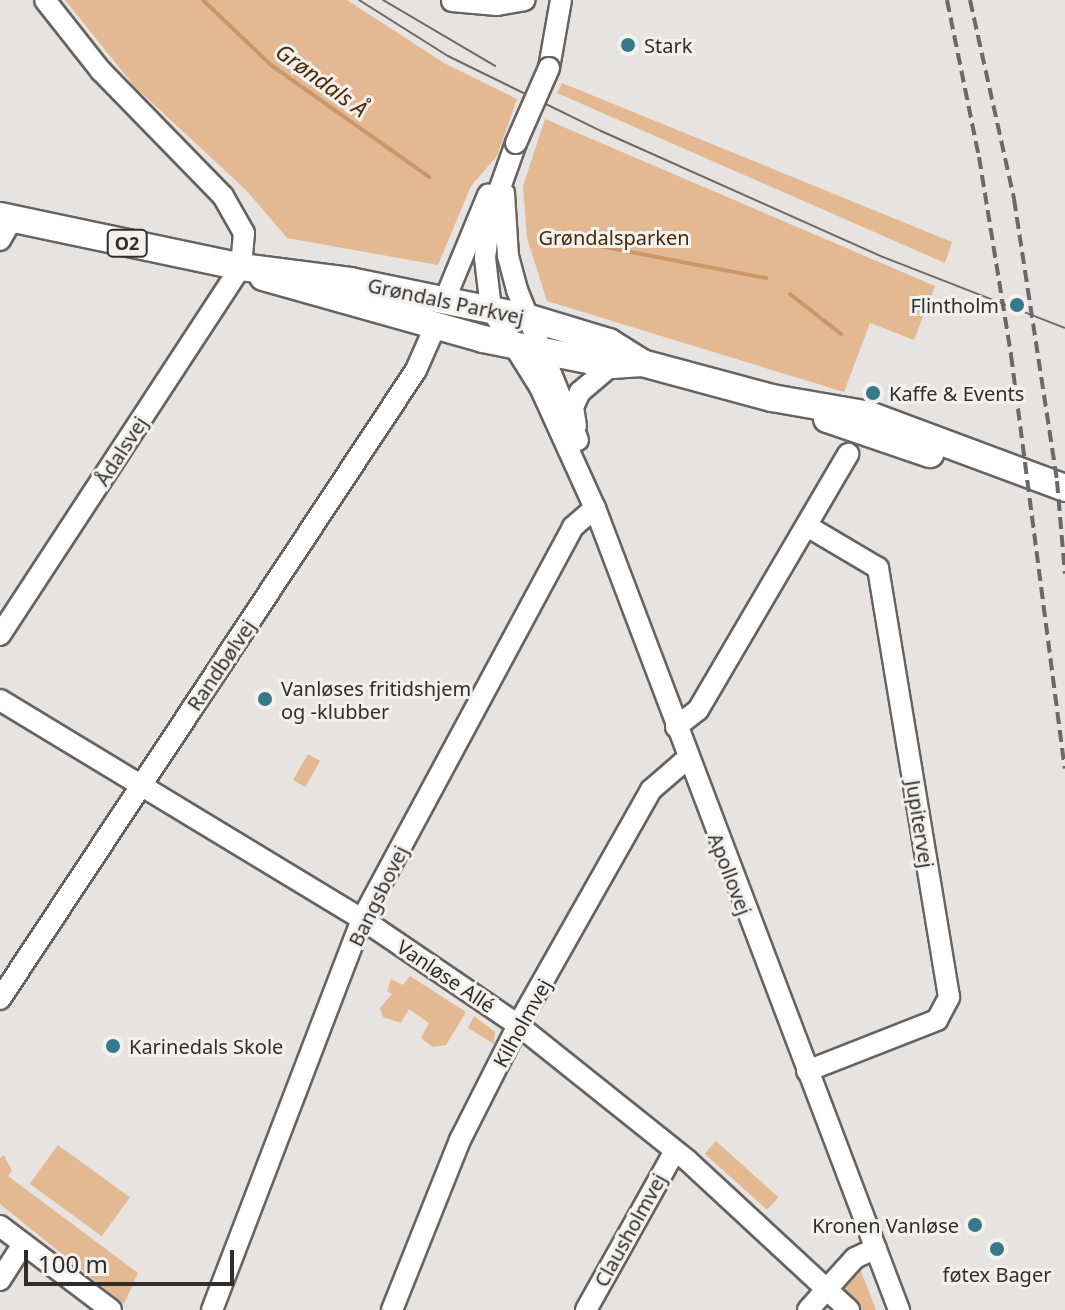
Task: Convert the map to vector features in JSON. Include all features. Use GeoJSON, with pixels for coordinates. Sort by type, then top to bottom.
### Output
{"type":"FeatureCollection","features":[{"type":"Feature","properties":{"kind":"main road","name":"O2"},"geometry":{"type":"LineString","coordinates":[[4,225],[241,267]]}},
{"type":"Feature","properties":{"kind":"main road","name":"Grøndals Parkvej"},"geometry":{"type":"LineString","coordinates":[[241,267],[292,271],[526,317],[609,342],[642,363],[772,398],[1065,488]]}},
{"type":"Feature","properties":{"kind":"main road","name":"Grøndals Parkvej"},"geometry":{"type":"LineString","coordinates":[[241,267],[288,288],[435,327],[612,365],[642,363]]}},
{"type":"Feature","properties":{"kind":"main road"},"geometry":{"type":"LineString","coordinates":[[435,327],[445,299]]}},
{"type":"Feature","properties":{"kind":"main road","name":"Grøndals Parkvej"},"geometry":{"type":"LineString","coordinates":[[933,447],[1065,505]]}},
{"type":"Feature","properties":{"kind":"street"},"geometry":{"type":"LineString","coordinates":[[45,0],[101,71],[232,209],[244,233],[241,267]]}},
{"type":"Feature","properties":{"kind":"street"},"geometry":{"type":"LineString","coordinates":[[452,1],[497,5],[525,0]]}},
{"type":"Feature","properties":{"kind":"street"},"geometry":{"type":"LineString","coordinates":[[491,309],[485,258],[490,216],[516,143],[549,68],[561,0]]}},
{"type":"Feature","properties":{"kind":"street"},"geometry":{"type":"LineString","coordinates":[[445,299],[481,202],[505,177]]}},
{"type":"Feature","properties":{"kind":"street","name":"Apollovej"},"geometry":{"type":"LineString","coordinates":[[505,177],[508,256],[526,317],[544,348],[580,446]]}},
{"type":"Feature","properties":{"kind":"street","name":"Ådalsvej"},"geometry":{"type":"LineString","coordinates":[[0,635],[207,312],[241,267]]}},
{"type":"Feature","properties":{"kind":"street","name":"Apollovej"},"geometry":{"type":"LineString","coordinates":[[491,309],[508,342],[540,387],[593,503],[899,1310]]}},
{"type":"Feature","properties":{"kind":"street","name":"Randbølvej"},"geometry":{"type":"LineString","coordinates":[[0,999],[416,370],[435,327]]}},
{"type":"Feature","properties":{"kind":"street","name":"Apollovej"},"geometry":{"type":"LineString","coordinates":[[593,503],[573,407],[583,387],[612,365]]}},
{"type":"Feature","properties":{"kind":"street"},"geometry":{"type":"LineString","coordinates":[[676,727],[698,710],[848,454]]}},
{"type":"Feature","properties":{"kind":"street","name":"Bangsbovej"},"geometry":{"type":"LineString","coordinates":[[212,1310],[362,919],[573,527],[593,503]]}},
{"type":"Feature","properties":{"kind":"street","name":"Jupitervej"},"geometry":{"type":"LineString","coordinates":[[807,526],[878,568],[949,997],[937,1020],[807,1071]]}},
{"type":"Feature","properties":{"kind":"street","name":"Vanløse Allé"},"geometry":{"type":"LineString","coordinates":[[0,700],[142,783],[362,919],[518,1025],[675,1151],[826,1285],[849,1310]]}},
{"type":"Feature","properties":{"kind":"street","name":"Kilholmvej"},"geometry":{"type":"LineString","coordinates":[[392,1310],[460,1140],[518,1025],[661,777],[688,758]]}},
{"type":"Feature","properties":{"kind":"street","name":"Clausholmvej"},"geometry":{"type":"LineString","coordinates":[[586,1310],[675,1151]]}},
{"type":"Feature","properties":{"kind":"street"},"geometry":{"type":"LineString","coordinates":[[0,1226],[111,1310]]}},
{"type":"Feature","properties":{"kind":"street"},"geometry":{"type":"LineString","coordinates":[[0,1280],[23,1244]]}},
{"type":"Feature","properties":{"kind":"street"},"geometry":{"type":"LineString","coordinates":[[808,1310],[826,1285],[855,1258],[876,1248]]}},
{"type":"Feature","properties":{"kind":"green space"},"geometry":{"type":"Polygon","coordinates":[[[65,0],[347,0],[444,63],[517,99],[497,156],[471,186],[438,265],[287,238],[246,190],[135,87],[65,0]]]}},
{"type":"Feature","properties":{"kind":"green space"},"geometry":{"type":"Polygon","coordinates":[[[562,83],[952,242],[945,263],[557,93],[562,83]]]}},
{"type":"Feature","properties":{"kind":"green space","name":"Grøndalsparken"},"geometry":{"type":"Polygon","coordinates":[[[545,119],[935,286],[914,340],[870,323],[844,392],[547,301],[527,238],[523,186],[545,119]]]}},
{"type":"Feature","properties":{"kind":"green space"},"geometry":{"type":"Polygon","coordinates":[[[308,754],[320,761],[305,787],[293,780],[308,754]]]}},
{"type":"Feature","properties":{"kind":"green space"},"geometry":{"type":"Polygon","coordinates":[[[410,976],[466,1012],[446,1045],[433,1047],[421,1038],[429,1023],[409,1009],[401,1023],[383,1017],[380,1008],[392,994],[387,991],[391,979],[403,985],[410,976]]]}},
{"type":"Feature","properties":{"kind":"green space"},"geometry":{"type":"Polygon","coordinates":[[[474,1016],[495,1032],[494,1044],[468,1028],[474,1016]]]}},
{"type":"Feature","properties":{"kind":"green space"},"geometry":{"type":"Polygon","coordinates":[[[716,1141],[778,1197],[767,1210],[705,1154],[716,1141]]]}},
{"type":"Feature","properties":{"kind":"green space"},"geometry":{"type":"Polygon","coordinates":[[[58,1145],[130,1197],[102,1236],[30,1184],[58,1145]]]}},
{"type":"Feature","properties":{"kind":"green space"},"geometry":{"type":"Polygon","coordinates":[[[4,1155],[12,1171],[8,1176],[138,1273],[124,1304],[0,1204],[0,1158],[4,1155]]]}},
{"type":"Feature","properties":{"kind":"green space"},"geometry":{"type":"Polygon","coordinates":[[[861,1271],[876,1310],[860,1310],[843,1290],[861,1271]]]}},
{"type":"Feature","properties":{"kind":"waterway","name":"Grøndals Å"},"geometry":{"type":"LineString","coordinates":[[203,0],[271,65],[429,177]]}},
{"type":"Feature","properties":{"kind":"waterway","name":"Grøndals Å"},"geometry":{"type":"LineString","coordinates":[[558,238],[766,278]]}},
{"type":"Feature","properties":{"kind":"waterway","name":"Grøndals Å"},"geometry":{"type":"LineString","coordinates":[[790,294],[841,334]]}},
{"type":"Feature","properties":{"kind":"tram line"},"geometry":{"type":"LineString","coordinates":[[359,0],[448,56],[601,131],[883,257],[1065,328]]}},
{"type":"Feature","properties":{"kind":"tram line"},"geometry":{"type":"LineString","coordinates":[[383,0],[495,66]]}},
{"type":"Feature","properties":{"kind":"railway"},"geometry":{"type":"LineString","coordinates":[[947,0],[979,157],[1011,355],[1065,768]]}},
{"type":"Feature","properties":{"kind":"railway"},"geometry":{"type":"LineString","coordinates":[[970,0],[1014,199],[1057,481],[1065,574]]}},
{"type":"Feature","properties":{"kind":"place","name":"Stark"},"geometry":{"type":"Point","coordinates":[628,45]}},
{"type":"Feature","properties":{"kind":"place","name":"Flintholm"},"geometry":{"type":"Point","coordinates":[1017,305]}},
{"type":"Feature","properties":{"kind":"place","name":"Kaffe & Events"},"geometry":{"type":"Point","coordinates":[873,393]}},
{"type":"Feature","properties":{"kind":"place","name":"Vanløses fritidshjem og -klubber"},"geometry":{"type":"Point","coordinates":[265,699]}},
{"type":"Feature","properties":{"kind":"place","name":"Karinedals Skole"},"geometry":{"type":"Point","coordinates":[113,1046]}},
{"type":"Feature","properties":{"kind":"place","name":"Kronen Vanløse"},"geometry":{"type":"Point","coordinates":[975,1225]}},
{"type":"Feature","properties":{"kind":"place","name":"føtex Bager"},"geometry":{"type":"Point","coordinates":[997,1249]}}]}
